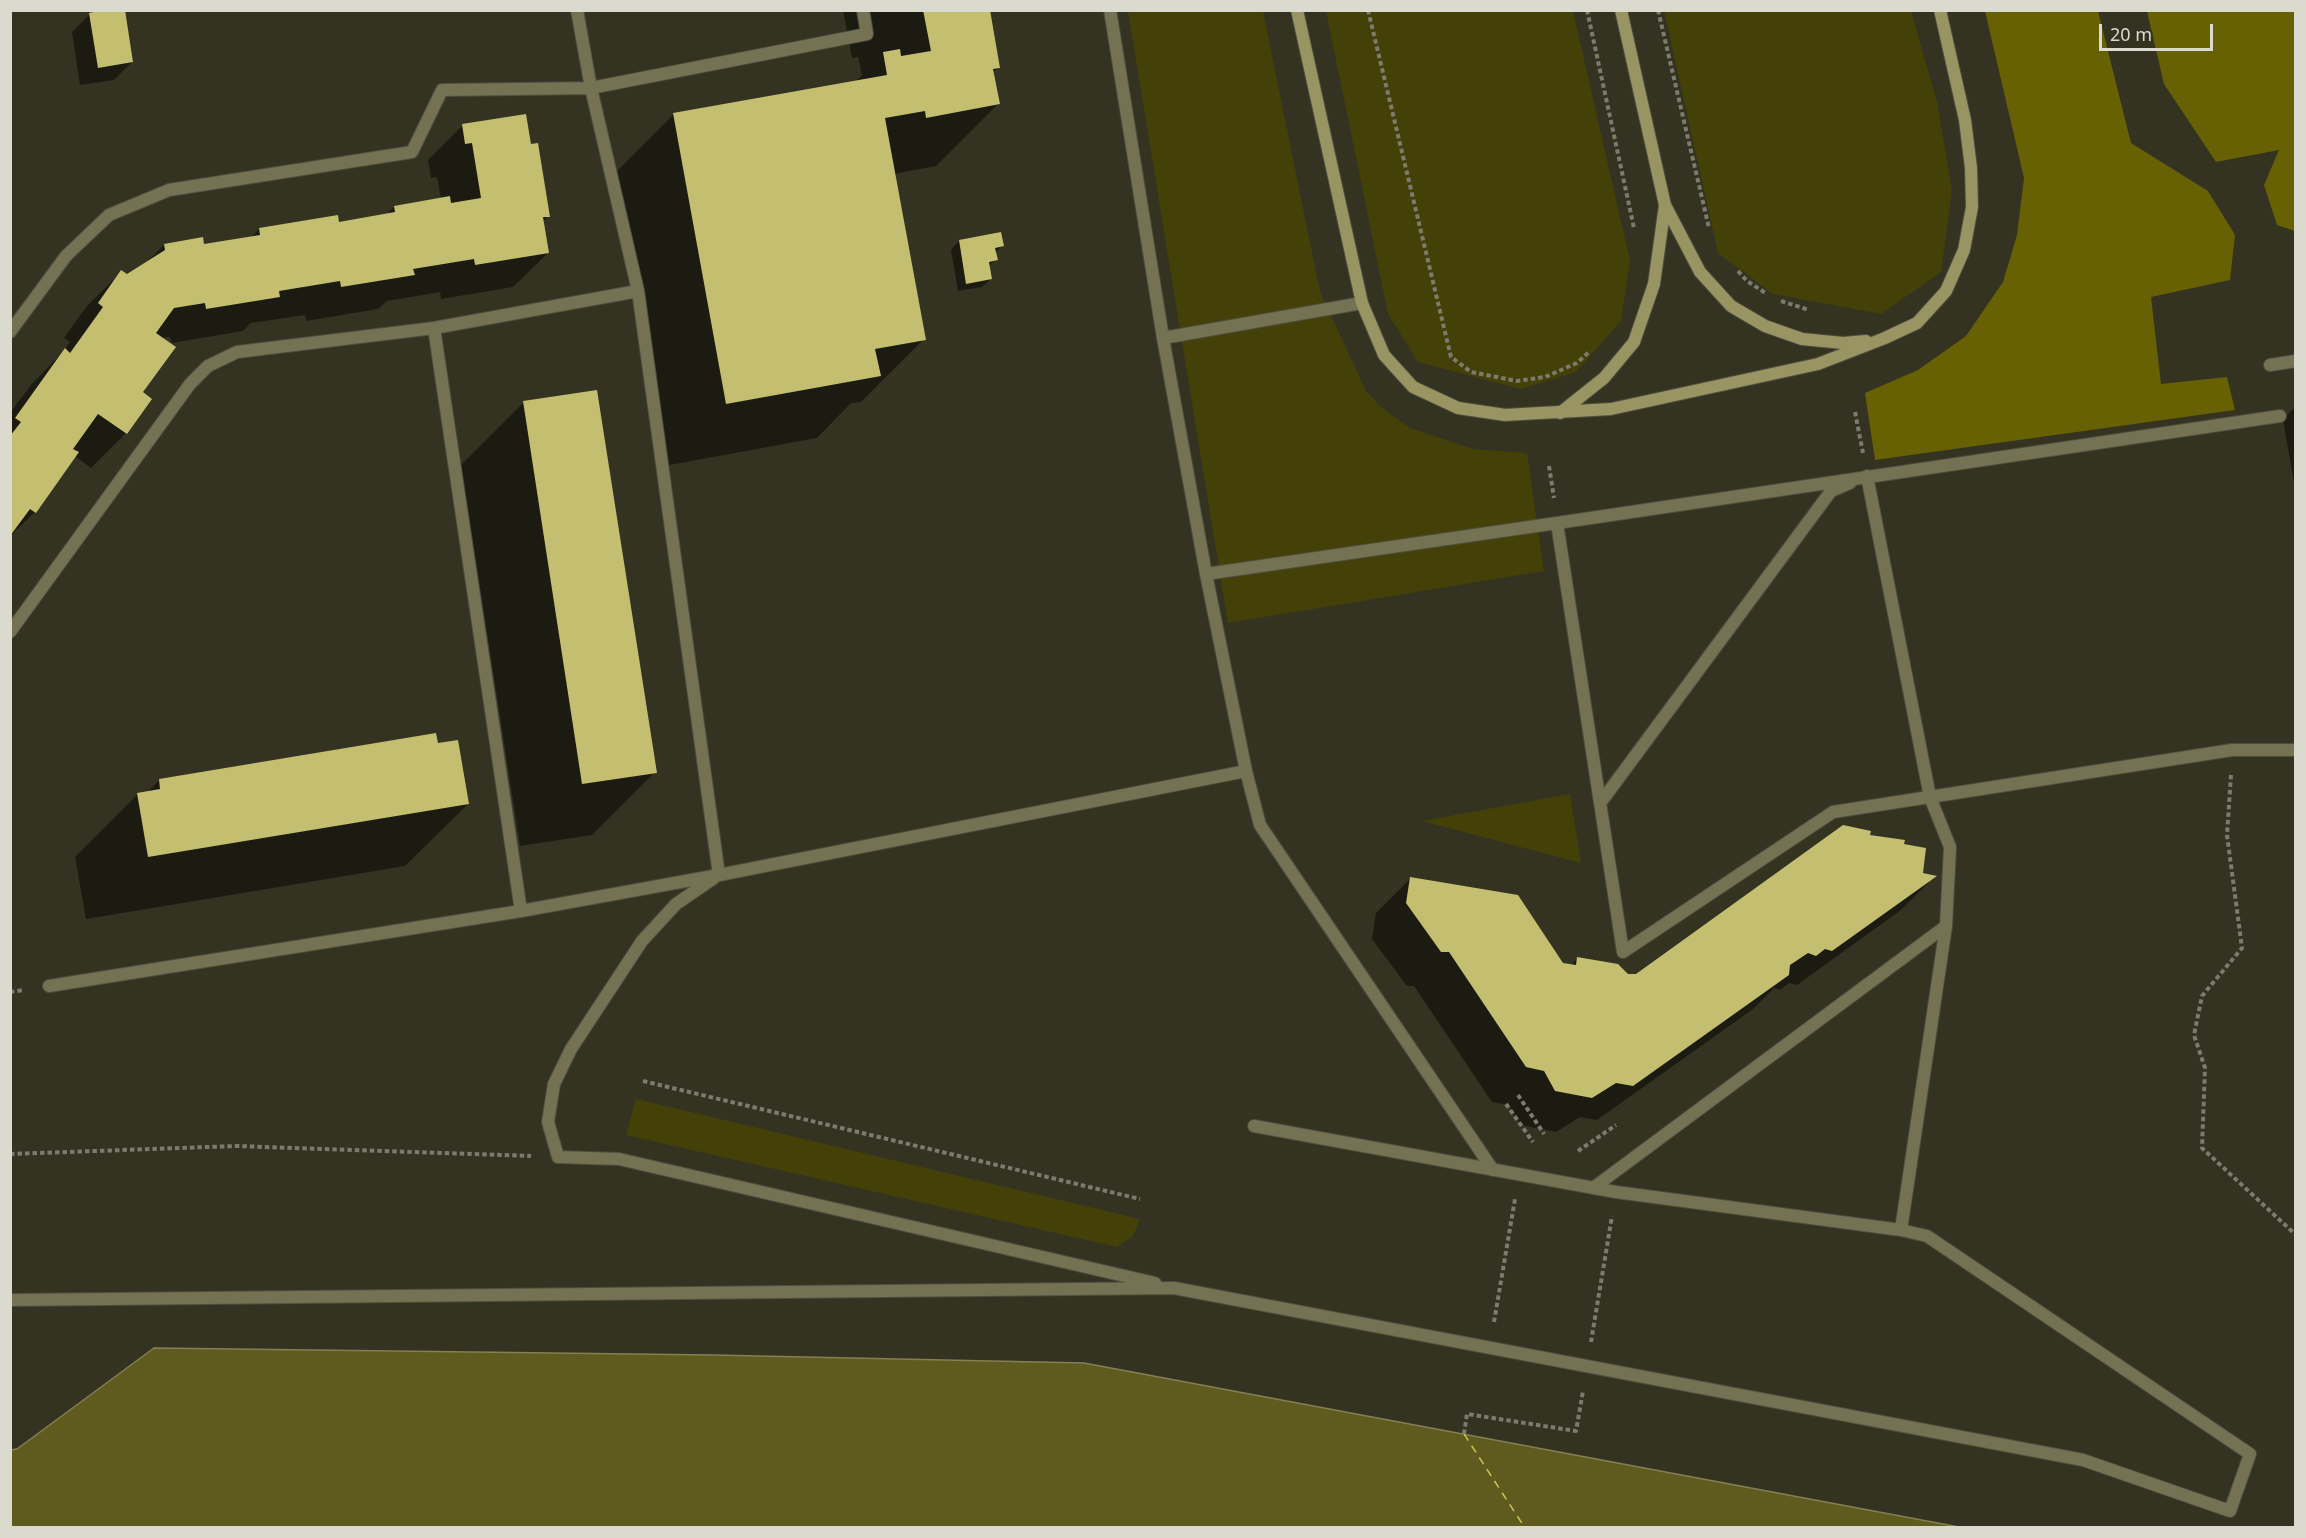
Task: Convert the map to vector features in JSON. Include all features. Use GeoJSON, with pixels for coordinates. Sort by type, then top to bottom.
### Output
{"type":"FeatureCollection","features":[{"type":"Feature","properties":{"kind":"street"},"geometry":{"type":"LineString","coordinates":[[1296,10],[1362,303],[1384,355],[1413,387],[1458,408],[1505,415],[1611,410],[1818,364],[1917,323],[1946,291],[1964,250],[1972,207],[1971,168],[1965,120],[1940,10]]}},
{"type":"Feature","properties":{"kind":"street"},"geometry":{"type":"LineString","coordinates":[[1621,10],[1665,205],[1700,272],[1731,306],[1765,326],[1802,339],[1843,343],[1885,338]]}},
{"type":"Feature","properties":{"kind":"street"},"geometry":{"type":"LineString","coordinates":[[1560,413],[1604,378],[1634,342],[1654,284],[1665,205]]}},
{"type":"Feature","properties":{"kind":"lane"},"geometry":{"type":"LineString","coordinates":[[577,10],[591,88],[638,291],[719,875]]}},
{"type":"Feature","properties":{"kind":"lane"},"geometry":{"type":"LineString","coordinates":[[10,332],[66,256],[109,215],[169,190],[412,152],[441,90],[591,88],[867,34],[863,10]]}},
{"type":"Feature","properties":{"kind":"lane"},"geometry":{"type":"LineString","coordinates":[[1110,10],[1163,338],[1206,573],[1246,771],[1260,825],[1493,1170]]}},
{"type":"Feature","properties":{"kind":"lane"},"geometry":{"type":"LineString","coordinates":[[10,632],[189,384],[208,366],[237,352],[434,328],[638,291]]}},
{"type":"Feature","properties":{"kind":"lane"},"geometry":{"type":"LineString","coordinates":[[1163,338],[1362,303]]}},
{"type":"Feature","properties":{"kind":"lane"},"geometry":{"type":"LineString","coordinates":[[434,328],[521,911]]}},
{"type":"Feature","properties":{"kind":"lane"},"geometry":{"type":"LineString","coordinates":[[2270,365],[2295,361]]}},
{"type":"Feature","properties":{"kind":"lane"},"geometry":{"type":"LineString","coordinates":[[1206,573],[2280,416]]}},
{"type":"Feature","properties":{"kind":"lane"},"geometry":{"type":"LineString","coordinates":[[1867,476],[1930,796],[1950,847],[1946,926],[1901,1230]]}},
{"type":"Feature","properties":{"kind":"lane"},"geometry":{"type":"LineString","coordinates":[[1602,802],[1831,491],[1867,476]]}},
{"type":"Feature","properties":{"kind":"lane"},"geometry":{"type":"LineString","coordinates":[[1557,523],[1602,802],[1623,952],[1833,812],[2232,750],[2295,750]]}},
{"type":"Feature","properties":{"kind":"lane"},"geometry":{"type":"LineString","coordinates":[[49,986],[521,911],[719,875],[1246,771]]}},
{"type":"Feature","properties":{"kind":"lane"},"geometry":{"type":"LineString","coordinates":[[719,875],[676,904],[642,941],[571,1048],[554,1084],[548,1122],[558,1157],[619,1159],[1174,1288],[1587,1364],[2083,1460],[2230,1511],[2250,1454],[1927,1236],[1901,1230],[1616,1192],[1254,1126]]}},
{"type":"Feature","properties":{"kind":"lane"},"geometry":{"type":"LineString","coordinates":[[1593,1188],[1946,926]]}},
{"type":"Feature","properties":{"kind":"lane"},"geometry":{"type":"LineString","coordinates":[[10,1300],[1174,1288]]}},
{"type":"Feature","properties":{"kind":"path"},"geometry":{"type":"LineString","coordinates":[[1368,10],[1451,357],[1471,372],[1517,381],[1545,377],[1577,363],[1592,349]]}},
{"type":"Feature","properties":{"kind":"path"},"geometry":{"type":"LineString","coordinates":[[1587,10],[1635,233]]}},
{"type":"Feature","properties":{"kind":"path"},"geometry":{"type":"LineString","coordinates":[[1658,10],[1709,231]]}},
{"type":"Feature","properties":{"kind":"path"},"geometry":{"type":"LineString","coordinates":[[1731,264],[1747,280],[1775,300],[1809,310]]}},
{"type":"Feature","properties":{"kind":"path"},"geometry":{"type":"LineString","coordinates":[[1855,412],[1867,476]]}},
{"type":"Feature","properties":{"kind":"path"},"geometry":{"type":"LineString","coordinates":[[1549,466],[1557,523]]}},
{"type":"Feature","properties":{"kind":"path"},"geometry":{"type":"LineString","coordinates":[[2232,750],[2227,835],[2242,948],[2202,996],[2194,1035],[2205,1068],[2202,1148],[2295,1235]]}},
{"type":"Feature","properties":{"kind":"path"},"geometry":{"type":"LineString","coordinates":[[643,1081],[1140,1198]]}},
{"type":"Feature","properties":{"kind":"path"},"geometry":{"type":"LineString","coordinates":[[1518,1095],[1544,1134]]}},
{"type":"Feature","properties":{"kind":"path"},"geometry":{"type":"LineString","coordinates":[[1506,1104],[1533,1142]]}},
{"type":"Feature","properties":{"kind":"path"},"geometry":{"type":"LineString","coordinates":[[1578,1151],[1616,1125]]}},
{"type":"Feature","properties":{"kind":"path"},"geometry":{"type":"LineString","coordinates":[[10,1154],[236,1146],[558,1157]]}},
{"type":"Feature","properties":{"kind":"path"},"geometry":{"type":"LineString","coordinates":[[1490,1346],[1519,1175]]}},
{"type":"Feature","properties":{"kind":"path"},"geometry":{"type":"LineString","coordinates":[[1464,1434],[1467,1414],[1576,1431],[1616,1192]]}},
{"type":"Feature","properties":{"kind":"shaded area"},"geometry":{"type":"Polygon","coordinates":[[[1128,11],[1263,11],[1320,292],[1366,391],[1382,408],[1410,428],[1473,449],[1527,453],[1544,571],[1228,623],[1128,11]]]}},
{"type":"Feature","properties":{"kind":"shaded area"},"geometry":{"type":"Polygon","coordinates":[[[1326,11],[1573,11],[1630,261],[1621,321],[1576,372],[1521,389],[1418,362],[1388,314],[1326,11]]]}},
{"type":"Feature","properties":{"kind":"shaded area"},"geometry":{"type":"Polygon","coordinates":[[[1664,11],[1911,11],[1937,102],[1952,190],[1941,272],[1881,314],[1773,294],[1718,253],[1664,11]]]}},
{"type":"Feature","properties":{"kind":"shaded area"},"geometry":{"type":"Polygon","coordinates":[[[1985,11],[2098,11],[2131,143],[2208,191],[2235,235],[2230,280],[2151,297],[2161,384],[2227,377],[2235,410],[1875,460],[1865,393],[1918,370],[1966,336],[2003,282],[2017,235],[2024,178],[1985,11]]]}},
{"type":"Feature","properties":{"kind":"shaded area"},"geometry":{"type":"Polygon","coordinates":[[[2147,11],[2295,11],[2295,231],[2277,225],[2264,185],[2279,150],[2216,162],[2164,84],[2147,11]]]}},
{"type":"Feature","properties":{"kind":"shaded area"},"geometry":{"type":"Polygon","coordinates":[[[1570,794],[1581,863],[1422,821],[1570,794]]]}},
{"type":"Feature","properties":{"kind":"shaded area"},"geometry":{"type":"Polygon","coordinates":[[[636,1099],[1140,1219],[1133,1236],[1117,1247],[626,1135],[636,1099]]]}},
{"type":"Feature","properties":{"kind":"shaded area"},"geometry":{"type":"Polygon","coordinates":[[[154,1348],[712,1355],[1084,1363],[1959,1527],[11,1527],[11,1450],[17,1449],[154,1348]]]}},
{"type":"Feature","properties":{"kind":"building"},"geometry":{"type":"Polygon","coordinates":[[[103,10],[125,10],[133,62],[98,68],[89,13],[103,10]]]}},
{"type":"Feature","properties":{"kind":"building"},"geometry":{"type":"Polygon","coordinates":[[[923,10],[990,10],[1000,68],[993,69],[1000,104],[926,118],[925,111],[885,118],[926,340],[875,349],[881,376],[726,404],[673,113],[887,75],[883,52],[900,49],[901,56],[931,51],[923,10]]]}},
{"type":"Feature","properties":{"kind":"building"},"geometry":{"type":"Polygon","coordinates":[[[526,114],[531,144],[538,143],[550,217],[543,217],[549,253],[475,265],[474,259],[413,269],[415,275],[341,287],[340,281],[279,291],[280,297],[206,309],[205,303],[174,308],[156,333],[176,347],[143,392],[152,399],[127,434],[98,414],[73,449],[79,452],[36,513],[30,509],[10,536],[10,436],[21,422],[15,418],[65,348],[70,353],[103,307],[98,303],[121,270],[127,274],[165,250],[164,244],[203,237],[204,244],[260,235],[259,228],[338,215],[339,222],[395,212],[394,206],[450,196],[451,203],[481,198],[472,143],[465,144],[462,124],[526,114]]]}},
{"type":"Feature","properties":{"kind":"building"},"geometry":{"type":"Polygon","coordinates":[[[1001,232],[1004,246],[995,248],[998,260],[989,262],[992,279],[966,284],[959,240],[1001,232]]]}},
{"type":"Feature","properties":{"kind":"building"},"geometry":{"type":"Polygon","coordinates":[[[597,390],[657,773],[582,784],[523,401],[597,390]]]}},
{"type":"Feature","properties":{"kind":"building"},"geometry":{"type":"Polygon","coordinates":[[[436,733],[438,743],[458,740],[469,804],[148,857],[137,793],[160,789],[159,779],[436,733]]]}},
{"type":"Feature","properties":{"kind":"building"},"geometry":{"type":"Polygon","coordinates":[[[1843,825],[1871,831],[1870,835],[1905,840],[1904,844],[1926,848],[1923,873],[1937,876],[1832,951],[1825,949],[1816,956],[1808,953],[1790,965],[1789,975],[1633,1086],[1616,1083],[1592,1098],[1555,1091],[1544,1071],[1526,1067],[1449,952],[1441,952],[1406,903],[1410,877],[1518,895],[1563,963],[1576,965],[1577,957],[1618,964],[1628,974],[1636,974],[1843,825]]]}},
{"type":"Feature","properties":{"kind":"ferry route"},"geometry":{"type":"LineString","coordinates":[[1464,1434],[1525,1528]]}}]}
